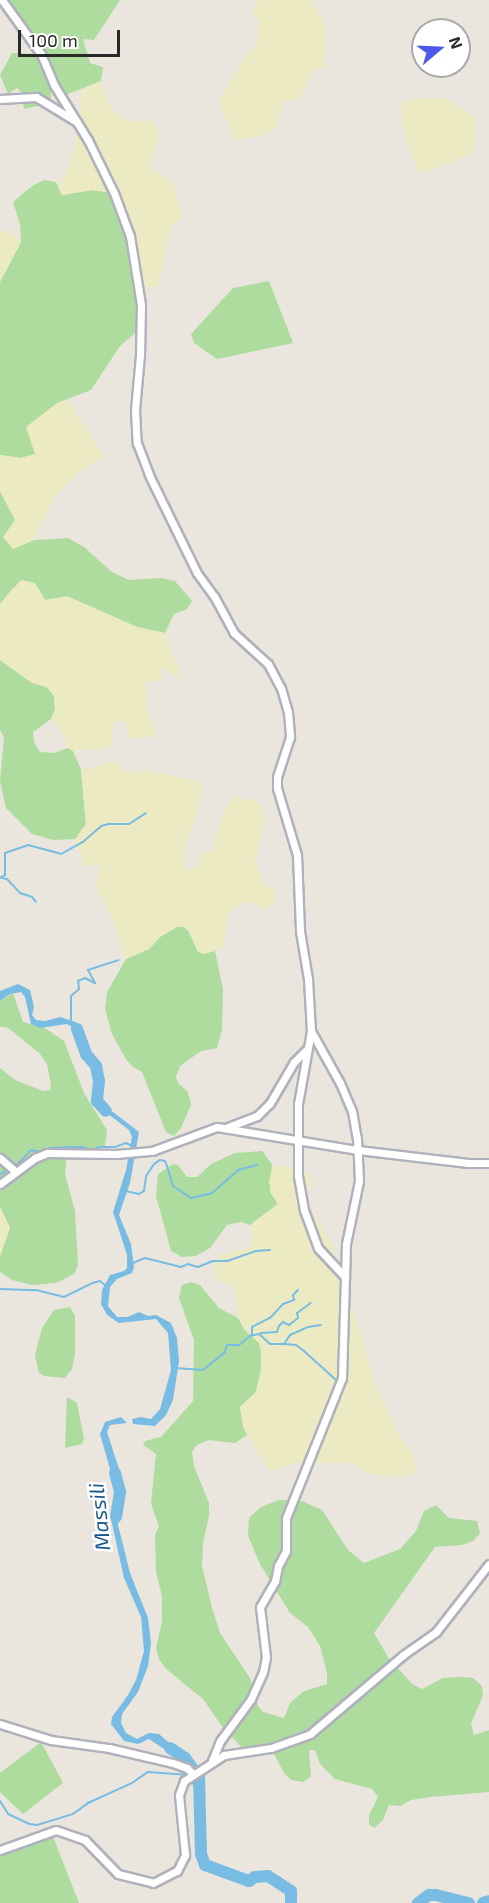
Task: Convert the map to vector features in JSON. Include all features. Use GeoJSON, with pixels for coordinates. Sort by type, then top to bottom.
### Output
{"type":"FeatureCollection","features":[{"type":"Feature","properties":{"kind":"street"},"geometry":{"type":"LineString","coordinates":[[2,0],[41,54],[54,85],[78,123],[114,193],[130,236],[139,281],[140,356],[135,410],[137,443],[149,475],[197,573],[214,596],[234,633],[268,664],[281,688],[288,712],[290,737],[277,777],[277,788],[297,855],[300,931],[308,979],[311,1031],[298,1104],[296,1140],[298,1176],[309,1225],[318,1248],[345,1277]]}},
{"type":"Feature","properties":{"kind":"street"},"geometry":{"type":"LineString","coordinates":[[0,99],[36,97],[78,123]]}},
{"type":"Feature","properties":{"kind":"street"},"geometry":{"type":"LineString","coordinates":[[212,1761],[220,1741],[251,1699],[263,1672],[266,1657],[260,1607],[275,1581],[278,1566],[286,1551],[286,1518],[342,1378],[345,1277],[350,1214],[358,1181],[358,1150],[352,1111],[340,1083],[311,1031]]}},
{"type":"Feature","properties":{"kind":"street"},"geometry":{"type":"LineString","coordinates":[[0,1184],[15,1171],[47,1153],[101,1154],[152,1151],[201,1131],[226,1128],[257,1116],[270,1103],[294,1062],[306,1050]]}},
{"type":"Feature","properties":{"kind":"street"},"geometry":{"type":"LineString","coordinates":[[226,1128],[358,1150],[468,1163],[489,1163]]}},
{"type":"Feature","properties":{"kind":"street"},"geometry":{"type":"LineString","coordinates":[[0,1158],[15,1171]]}},
{"type":"Feature","properties":{"kind":"street"},"geometry":{"type":"LineString","coordinates":[[0,1850],[50,1831],[64,1831],[85,1840],[118,1874],[153,1883],[177,1871],[183,1864],[185,1855],[178,1795],[184,1781],[224,1755],[271,1748],[310,1734],[370,1682],[435,1632],[489,1564]]}},
{"type":"Feature","properties":{"kind":"street"},"geometry":{"type":"LineString","coordinates":[[0,1725],[51,1740],[109,1748],[173,1763],[186,1768],[193,1774]]}},
{"type":"Feature","properties":{"kind":"green space"},"geometry":{"type":"Polygon","coordinates":[[[4,0],[120,0],[94,40],[83,39],[90,63],[103,67],[101,81],[63,96],[54,85],[51,89],[51,103],[24,109],[21,92],[17,88],[8,94],[0,75],[12,53],[40,54],[4,0]]]}},
{"type":"Feature","properties":{"kind":"green space"},"geometry":{"type":"Polygon","coordinates":[[[44,180],[56,182],[62,195],[92,190],[114,193],[130,236],[141,328],[120,346],[91,390],[57,403],[27,427],[36,454],[21,458],[0,455],[0,282],[21,242],[20,224],[13,202],[32,186],[44,180]]]}},
{"type":"Feature","properties":{"kind":"green space"},"geometry":{"type":"Polygon","coordinates":[[[269,281],[293,343],[217,359],[194,343],[191,334],[233,288],[269,281]]]}},
{"type":"Feature","properties":{"kind":"green space"},"geometry":{"type":"Polygon","coordinates":[[[0,491],[15,520],[13,549],[34,540],[68,538],[84,547],[112,572],[129,580],[161,578],[175,581],[192,601],[187,609],[174,614],[165,633],[137,627],[67,597],[45,600],[35,583],[12,589],[0,604],[0,491]]]}},
{"type":"Feature","properties":{"kind":"green space"},"geometry":{"type":"Polygon","coordinates":[[[0,660],[32,683],[47,687],[54,696],[55,710],[51,719],[33,732],[34,742],[40,752],[54,753],[68,748],[73,751],[81,770],[86,824],[75,839],[53,840],[32,834],[6,808],[0,781],[4,737],[0,730],[0,660]]]}},
{"type":"Feature","properties":{"kind":"green space"},"geometry":{"type":"Polygon","coordinates":[[[177,927],[184,927],[189,932],[198,952],[204,954],[215,951],[223,989],[222,1030],[217,1048],[201,1051],[180,1066],[176,1077],[178,1083],[188,1092],[191,1105],[181,1128],[174,1136],[166,1132],[142,1072],[126,1059],[112,1034],[105,1009],[107,992],[126,959],[149,949],[160,937],[177,927]]]}},
{"type":"Feature","properties":{"kind":"green space"},"geometry":{"type":"Polygon","coordinates":[[[13,993],[23,1022],[45,1028],[64,1041],[84,1093],[107,1130],[105,1146],[93,1150],[82,1147],[67,1150],[65,1174],[75,1211],[78,1265],[74,1274],[56,1283],[32,1285],[12,1280],[0,1272],[0,1256],[10,1228],[0,1207],[0,1068],[15,1080],[43,1091],[50,1090],[51,1085],[47,1064],[40,1054],[12,1031],[6,1027],[0,1027],[0,1001],[13,993]]]}},
{"type":"Feature","properties":{"kind":"green space"},"geometry":{"type":"Polygon","coordinates":[[[262,1151],[272,1164],[270,1192],[278,1204],[250,1225],[241,1222],[227,1225],[210,1248],[196,1256],[182,1257],[171,1251],[156,1196],[158,1174],[173,1164],[178,1165],[187,1177],[197,1177],[211,1164],[235,1153],[262,1151]]]}},
{"type":"Feature","properties":{"kind":"green space"},"geometry":{"type":"Polygon","coordinates":[[[191,1282],[200,1285],[219,1308],[238,1318],[245,1330],[259,1343],[261,1351],[261,1369],[256,1392],[240,1407],[247,1435],[235,1443],[209,1440],[197,1445],[192,1452],[194,1466],[209,1503],[202,1566],[212,1608],[220,1633],[250,1678],[258,1706],[263,1712],[284,1718],[290,1703],[304,1691],[327,1684],[327,1673],[320,1646],[308,1627],[290,1613],[260,1564],[248,1536],[249,1518],[261,1507],[279,1500],[302,1501],[322,1510],[348,1550],[364,1563],[400,1549],[416,1531],[424,1511],[436,1505],[449,1518],[477,1521],[480,1533],[473,1541],[462,1545],[435,1547],[374,1633],[388,1657],[412,1684],[422,1689],[443,1678],[462,1677],[473,1678],[482,1686],[483,1695],[471,1724],[474,1735],[489,1730],[489,1792],[430,1797],[411,1800],[400,1806],[389,1805],[383,1820],[374,1828],[369,1824],[369,1815],[378,1797],[372,1789],[335,1779],[320,1764],[315,1750],[309,1750],[311,1777],[303,1782],[291,1780],[284,1773],[271,1748],[245,1751],[221,1725],[203,1699],[165,1668],[159,1659],[156,1648],[162,1622],[162,1596],[156,1572],[155,1534],[159,1527],[151,1503],[156,1454],[143,1445],[145,1441],[161,1437],[193,1401],[194,1340],[179,1298],[182,1285],[191,1282]]]}},
{"type":"Feature","properties":{"kind":"green space"},"geometry":{"type":"Polygon","coordinates":[[[70,1307],[75,1316],[75,1355],[72,1369],[65,1378],[44,1376],[39,1373],[35,1355],[42,1328],[54,1310],[70,1307]]]}},
{"type":"Feature","properties":{"kind":"green space"},"geometry":{"type":"Polygon","coordinates":[[[67,1397],[77,1403],[84,1439],[82,1444],[65,1448],[67,1397]]]}},
{"type":"Feature","properties":{"kind":"green space"},"geometry":{"type":"Polygon","coordinates":[[[41,1742],[63,1783],[23,1814],[0,1792],[0,1773],[41,1742]]]}},
{"type":"Feature","properties":{"kind":"green space"},"geometry":{"type":"Polygon","coordinates":[[[52,1834],[79,1903],[0,1903],[0,1850],[52,1834]]]}},
{"type":"Feature","properties":{"kind":"sand"},"geometry":{"type":"Polygon","coordinates":[[[257,0],[311,0],[325,23],[324,67],[312,72],[301,97],[283,102],[277,125],[266,135],[235,140],[218,102],[249,51],[257,45],[260,20],[252,15],[257,0]]]}},
{"type":"Feature","properties":{"kind":"sand"},"geometry":{"type":"Polygon","coordinates":[[[101,81],[108,102],[120,118],[153,122],[158,131],[158,139],[150,166],[154,171],[166,176],[174,186],[181,212],[180,220],[170,227],[159,285],[155,287],[146,286],[139,281],[130,236],[114,193],[92,190],[62,195],[59,189],[71,162],[80,115],[81,90],[101,81]]]}},
{"type":"Feature","properties":{"kind":"sand"},"geometry":{"type":"Polygon","coordinates":[[[446,99],[473,116],[477,128],[473,154],[419,174],[404,135],[401,104],[406,100],[446,99]]]}},
{"type":"Feature","properties":{"kind":"sand"},"geometry":{"type":"Polygon","coordinates":[[[0,230],[10,232],[21,242],[0,282],[0,230]]]}},
{"type":"Feature","properties":{"kind":"sand"},"geometry":{"type":"Polygon","coordinates":[[[68,399],[104,456],[80,471],[54,498],[34,540],[13,549],[3,537],[15,520],[0,491],[0,455],[21,458],[35,454],[26,427],[57,403],[68,399]]]}},
{"type":"Feature","properties":{"kind":"sand"},"geometry":{"type":"Polygon","coordinates":[[[21,580],[35,583],[45,600],[67,596],[137,627],[165,633],[182,680],[162,667],[161,680],[145,682],[147,711],[157,736],[129,739],[126,722],[117,721],[113,726],[112,746],[107,749],[73,751],[68,748],[64,734],[51,719],[55,710],[54,696],[47,687],[32,683],[0,660],[0,604],[21,580]]]}},
{"type":"Feature","properties":{"kind":"sand"},"geometry":{"type":"Polygon","coordinates":[[[114,761],[127,772],[146,771],[194,780],[202,785],[196,817],[185,846],[183,867],[186,870],[195,868],[202,853],[212,850],[225,808],[233,797],[256,801],[263,810],[264,824],[255,862],[264,884],[273,889],[276,899],[271,906],[264,909],[247,901],[229,911],[223,947],[204,954],[198,952],[189,931],[184,927],[177,927],[160,937],[149,949],[126,959],[117,936],[116,926],[95,885],[101,869],[98,865],[85,867],[75,839],[86,824],[81,770],[114,761]]]}},
{"type":"Feature","properties":{"kind":"sand"},"geometry":{"type":"Polygon","coordinates":[[[282,1165],[306,1172],[311,1178],[311,1187],[306,1194],[306,1201],[329,1239],[345,1277],[349,1302],[356,1318],[374,1381],[399,1435],[414,1457],[416,1472],[409,1476],[383,1476],[366,1472],[353,1463],[298,1463],[269,1471],[243,1427],[240,1407],[256,1392],[261,1369],[261,1351],[259,1343],[245,1330],[238,1318],[231,1285],[219,1281],[213,1270],[218,1255],[249,1248],[253,1241],[250,1225],[278,1204],[269,1183],[271,1172],[276,1166],[282,1165]]]}},
{"type":"Feature","properties":{"kind":"sand"},"geometry":{"type":"Polygon","coordinates":[[[0,1207],[10,1228],[0,1256],[0,1207]]]}},
{"type":"Feature","properties":{"kind":"water"},"geometry":{"type":"Polygon","coordinates":[[[18,984],[30,990],[34,1007],[32,1015],[36,1020],[45,1021],[60,1017],[76,1022],[86,1046],[80,1043],[72,1027],[67,1024],[40,1028],[31,1024],[25,997],[21,992],[10,994],[0,1001],[0,991],[18,984]]]}},
{"type":"Feature","properties":{"kind":"water"},"geometry":{"type":"Polygon","coordinates":[[[100,1098],[109,1109],[139,1132],[130,1183],[119,1215],[131,1244],[134,1267],[132,1273],[117,1279],[110,1287],[108,1306],[117,1317],[127,1317],[139,1312],[148,1316],[156,1315],[171,1323],[177,1338],[179,1361],[173,1400],[166,1415],[155,1426],[133,1424],[132,1419],[141,1417],[151,1419],[160,1409],[171,1370],[168,1333],[156,1319],[119,1323],[107,1315],[101,1304],[102,1290],[110,1275],[127,1268],[127,1255],[113,1212],[126,1170],[132,1137],[129,1130],[95,1104],[96,1099],[100,1098]]]}},
{"type":"Feature","properties":{"kind":"water"},"geometry":{"type":"Polygon","coordinates":[[[121,1417],[127,1423],[110,1425],[107,1432],[120,1472],[121,1487],[116,1490],[100,1434],[105,1422],[121,1417]]]}},
{"type":"Feature","properties":{"kind":"water"},"geometry":{"type":"Polygon","coordinates":[[[120,1503],[118,1525],[130,1573],[148,1618],[151,1643],[148,1666],[138,1692],[122,1714],[121,1723],[126,1733],[137,1739],[149,1733],[159,1734],[183,1755],[181,1760],[149,1739],[138,1744],[124,1741],[111,1724],[112,1717],[136,1680],[144,1651],[141,1617],[124,1578],[111,1519],[120,1503]]]}},
{"type":"Feature","properties":{"kind":"waterway"},"geometry":{"type":"LineString","coordinates":[[0,878],[5,875],[5,853],[28,845],[61,854],[84,841],[101,826],[129,824],[146,813]]}},
{"type":"Feature","properties":{"kind":"waterway"},"geometry":{"type":"LineString","coordinates":[[2,878],[7,879],[20,893],[32,897],[36,902]]}},
{"type":"Feature","properties":{"kind":"waterway"},"geometry":{"type":"LineString","coordinates":[[71,1022],[71,996],[79,989],[78,981],[85,978],[95,983],[88,970],[118,960]]}},
{"type":"Feature","properties":{"kind":"waterway","name":"Massili"},"geometry":{"type":"LineString","coordinates":[[77,1029],[86,1054],[96,1066],[99,1081],[97,1101],[106,1111]]}},
{"type":"Feature","properties":{"kind":"waterway"},"geometry":{"type":"LineString","coordinates":[[0,1174],[15,1167],[31,1150],[40,1152],[51,1148],[82,1147],[93,1150],[126,1143],[132,1146]]}},
{"type":"Feature","properties":{"kind":"waterway"},"geometry":{"type":"LineString","coordinates":[[126,1191],[139,1194],[144,1191],[146,1176],[154,1164],[160,1160],[165,1161],[173,1186],[191,1198],[212,1193],[238,1170],[257,1165]]}},
{"type":"Feature","properties":{"kind":"waterway"},"geometry":{"type":"LineString","coordinates":[[133,1263],[145,1258],[181,1267],[188,1264],[198,1267],[213,1261],[227,1261],[256,1251],[270,1250]]}},
{"type":"Feature","properties":{"kind":"waterway"},"geometry":{"type":"LineString","coordinates":[[0,1289],[36,1290],[64,1297],[93,1283],[100,1281],[105,1285]]}},
{"type":"Feature","properties":{"kind":"waterway"},"geometry":{"type":"LineString","coordinates":[[252,1335],[252,1327],[270,1318],[283,1304],[294,1300],[293,1295],[298,1290]]}},
{"type":"Feature","properties":{"kind":"waterway"},"geometry":{"type":"LineString","coordinates":[[261,1333],[277,1332],[283,1322],[289,1325],[298,1318],[297,1313],[311,1303]]}},
{"type":"Feature","properties":{"kind":"waterway"},"geometry":{"type":"LineString","coordinates":[[175,1368],[203,1370],[225,1352],[227,1345],[239,1345],[250,1336],[259,1334],[270,1344],[284,1344],[290,1335],[308,1327],[321,1325]]}},
{"type":"Feature","properties":{"kind":"waterway"},"geometry":{"type":"LineString","coordinates":[[285,1344],[296,1345],[335,1379]]}},
{"type":"Feature","properties":{"kind":"waterway","name":"Massili"},"geometry":{"type":"LineString","coordinates":[[115,1473],[120,1492],[116,1517]]}},
{"type":"Feature","properties":{"kind":"waterway","name":"Massili"},"geometry":{"type":"LineString","coordinates":[[170,1748],[185,1758],[199,1777],[201,1854],[205,1865],[249,1881],[255,1877],[268,1876],[291,1891],[291,1903]]}},
{"type":"Feature","properties":{"kind":"waterway"},"geometry":{"type":"LineString","coordinates":[[0,1801],[8,1814],[29,1824],[37,1825],[73,1814],[88,1803],[132,1783],[148,1772],[189,1775]]}},
{"type":"Feature","properties":{"kind":"waterway"},"geometry":{"type":"LineString","coordinates":[[191,1780],[199,1794]]}},
{"type":"Feature","properties":{"kind":"waterway"},"geometry":{"type":"LineString","coordinates":[[418,1903],[429,1895],[469,1903]]}},
{"type":"Feature","properties":{"kind":"waterway"},"geometry":{"type":"LineString","coordinates":[[483,1903],[489,1901]]}}]}
